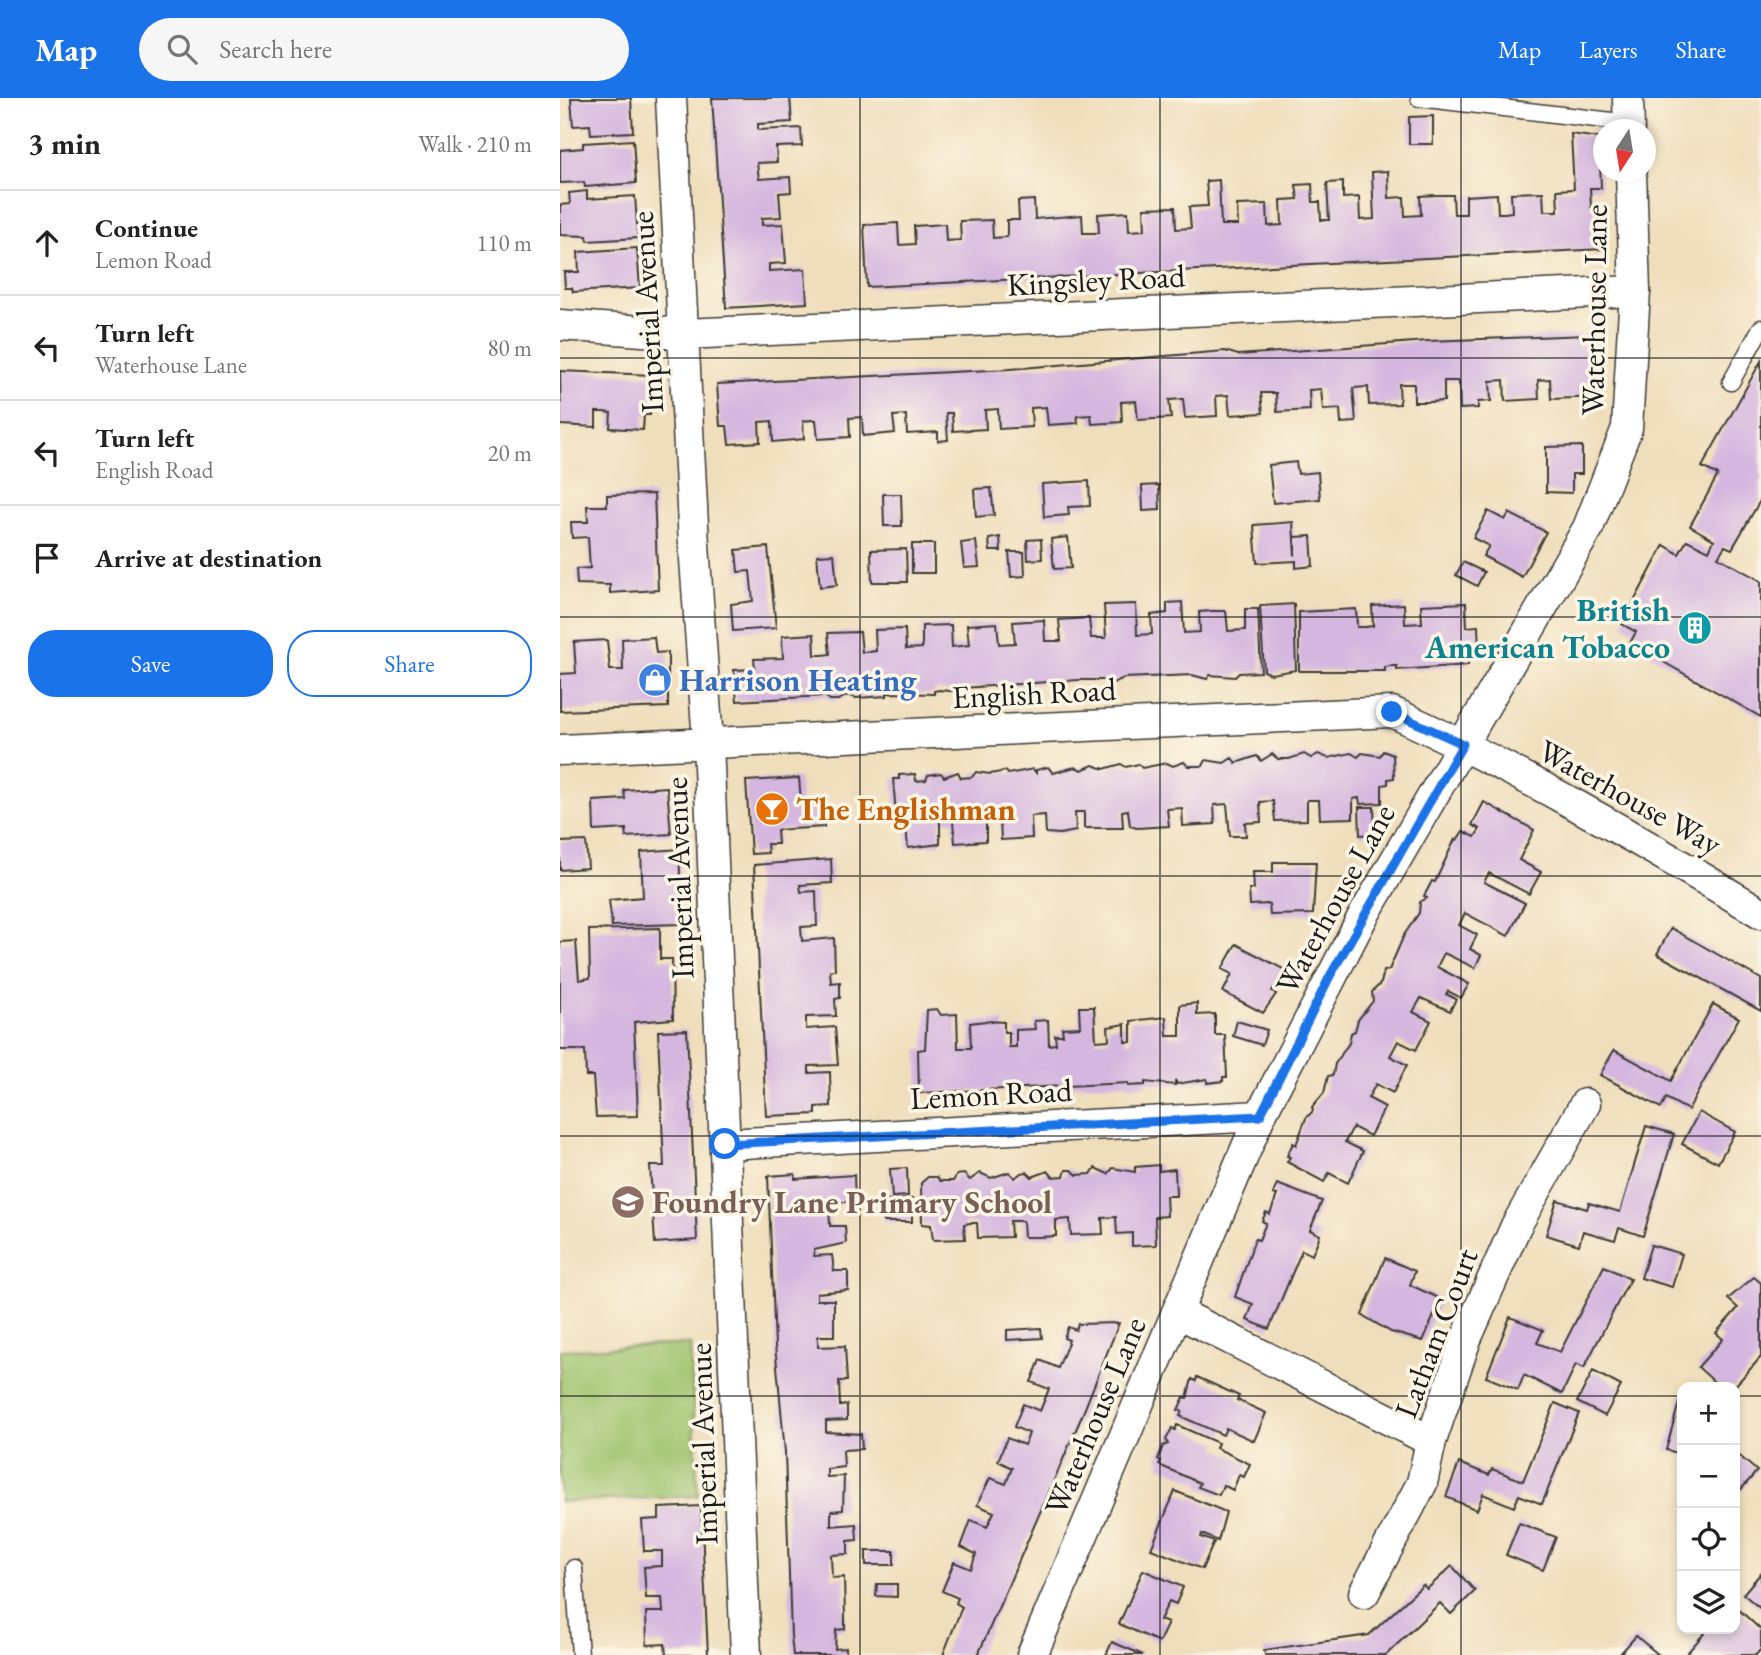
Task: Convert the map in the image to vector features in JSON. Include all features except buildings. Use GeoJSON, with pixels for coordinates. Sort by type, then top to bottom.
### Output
{"type":"FeatureCollection","features":[{"type":"Feature","properties":{"kind":"street","name":"Imperial Avenue"},"geometry":{"type":"LineString","coordinates":[[671,98],[694,545],[708,742],[746,1655]]}},
{"type":"Feature","properties":{"kind":"street","name":"Waterhouse Lane"},"geometry":{"type":"LineString","coordinates":[[1032,1655],[1260,1116],[1330,976],[1603,498],[1627,428],[1635,291],[1631,182]]}},
{"type":"Feature","properties":{"kind":"street","name":"Kingsley Road"},"geometry":{"type":"LineString","coordinates":[[560,325],[684,334],[1635,291]]}},
{"type":"Feature","properties":{"kind":"street","name":"English Road"},"geometry":{"type":"LineString","coordinates":[[560,750],[1392,712],[1463,744]]}},
{"type":"Feature","properties":{"kind":"street","name":"Waterhouse Way"},"geometry":{"type":"LineString","coordinates":[[1463,744],[1632,836],[1761,913]]}},
{"type":"Feature","properties":{"kind":"street","name":"Latham Court"},"geometry":{"type":"LineString","coordinates":[[1364,1593],[1422,1482],[1431,1441],[1466,1339],[1516,1226],[1585,1104]]}},
{"type":"Feature","properties":{"kind":"street","name":"Lemon Road"},"geometry":{"type":"LineString","coordinates":[[725,1144],[1260,1116]]}},
{"type":"Feature","properties":{"kind":"street"},"geometry":{"type":"LineString","coordinates":[[1177,1312],[1431,1441]]}},
{"type":"Feature","properties":{"kind":"lane"},"geometry":{"type":"LineString","coordinates":[[1419,98],[1629,117]]}},
{"type":"Feature","properties":{"kind":"lane"},"geometry":{"type":"LineString","coordinates":[[1731,382],[1761,328]]}},
{"type":"Feature","properties":{"kind":"lane"},"geometry":{"type":"LineString","coordinates":[[574,1567],[580,1655]]}},
{"type":"Feature","properties":{"kind":"green space"},"geometry":{"type":"Polygon","coordinates":[[[690,1344],[698,1496],[560,1502],[560,1350],[690,1344]]]}},
{"type":"Feature","properties":{"kind":"place","name":"British American Tobacco"},"geometry":{"type":"Point","coordinates":[1695,628]}},
{"type":"Feature","properties":{"kind":"place","name":"Harrison Heating"},"geometry":{"type":"Point","coordinates":[655,680]}},
{"type":"Feature","properties":{"kind":"place","name":"The Englishman"},"geometry":{"type":"Point","coordinates":[772,809]}},
{"type":"Feature","properties":{"kind":"place","name":"Foundry Lane Primary School"},"geometry":{"type":"Point","coordinates":[628,1202]}},
{"type":"Feature","properties":{"kind":"route"},"geometry":{"type":"LineString","coordinates":[[725,1144],[1260,1116],[1330,976],[1463,744],[1392,712]]}}]}
